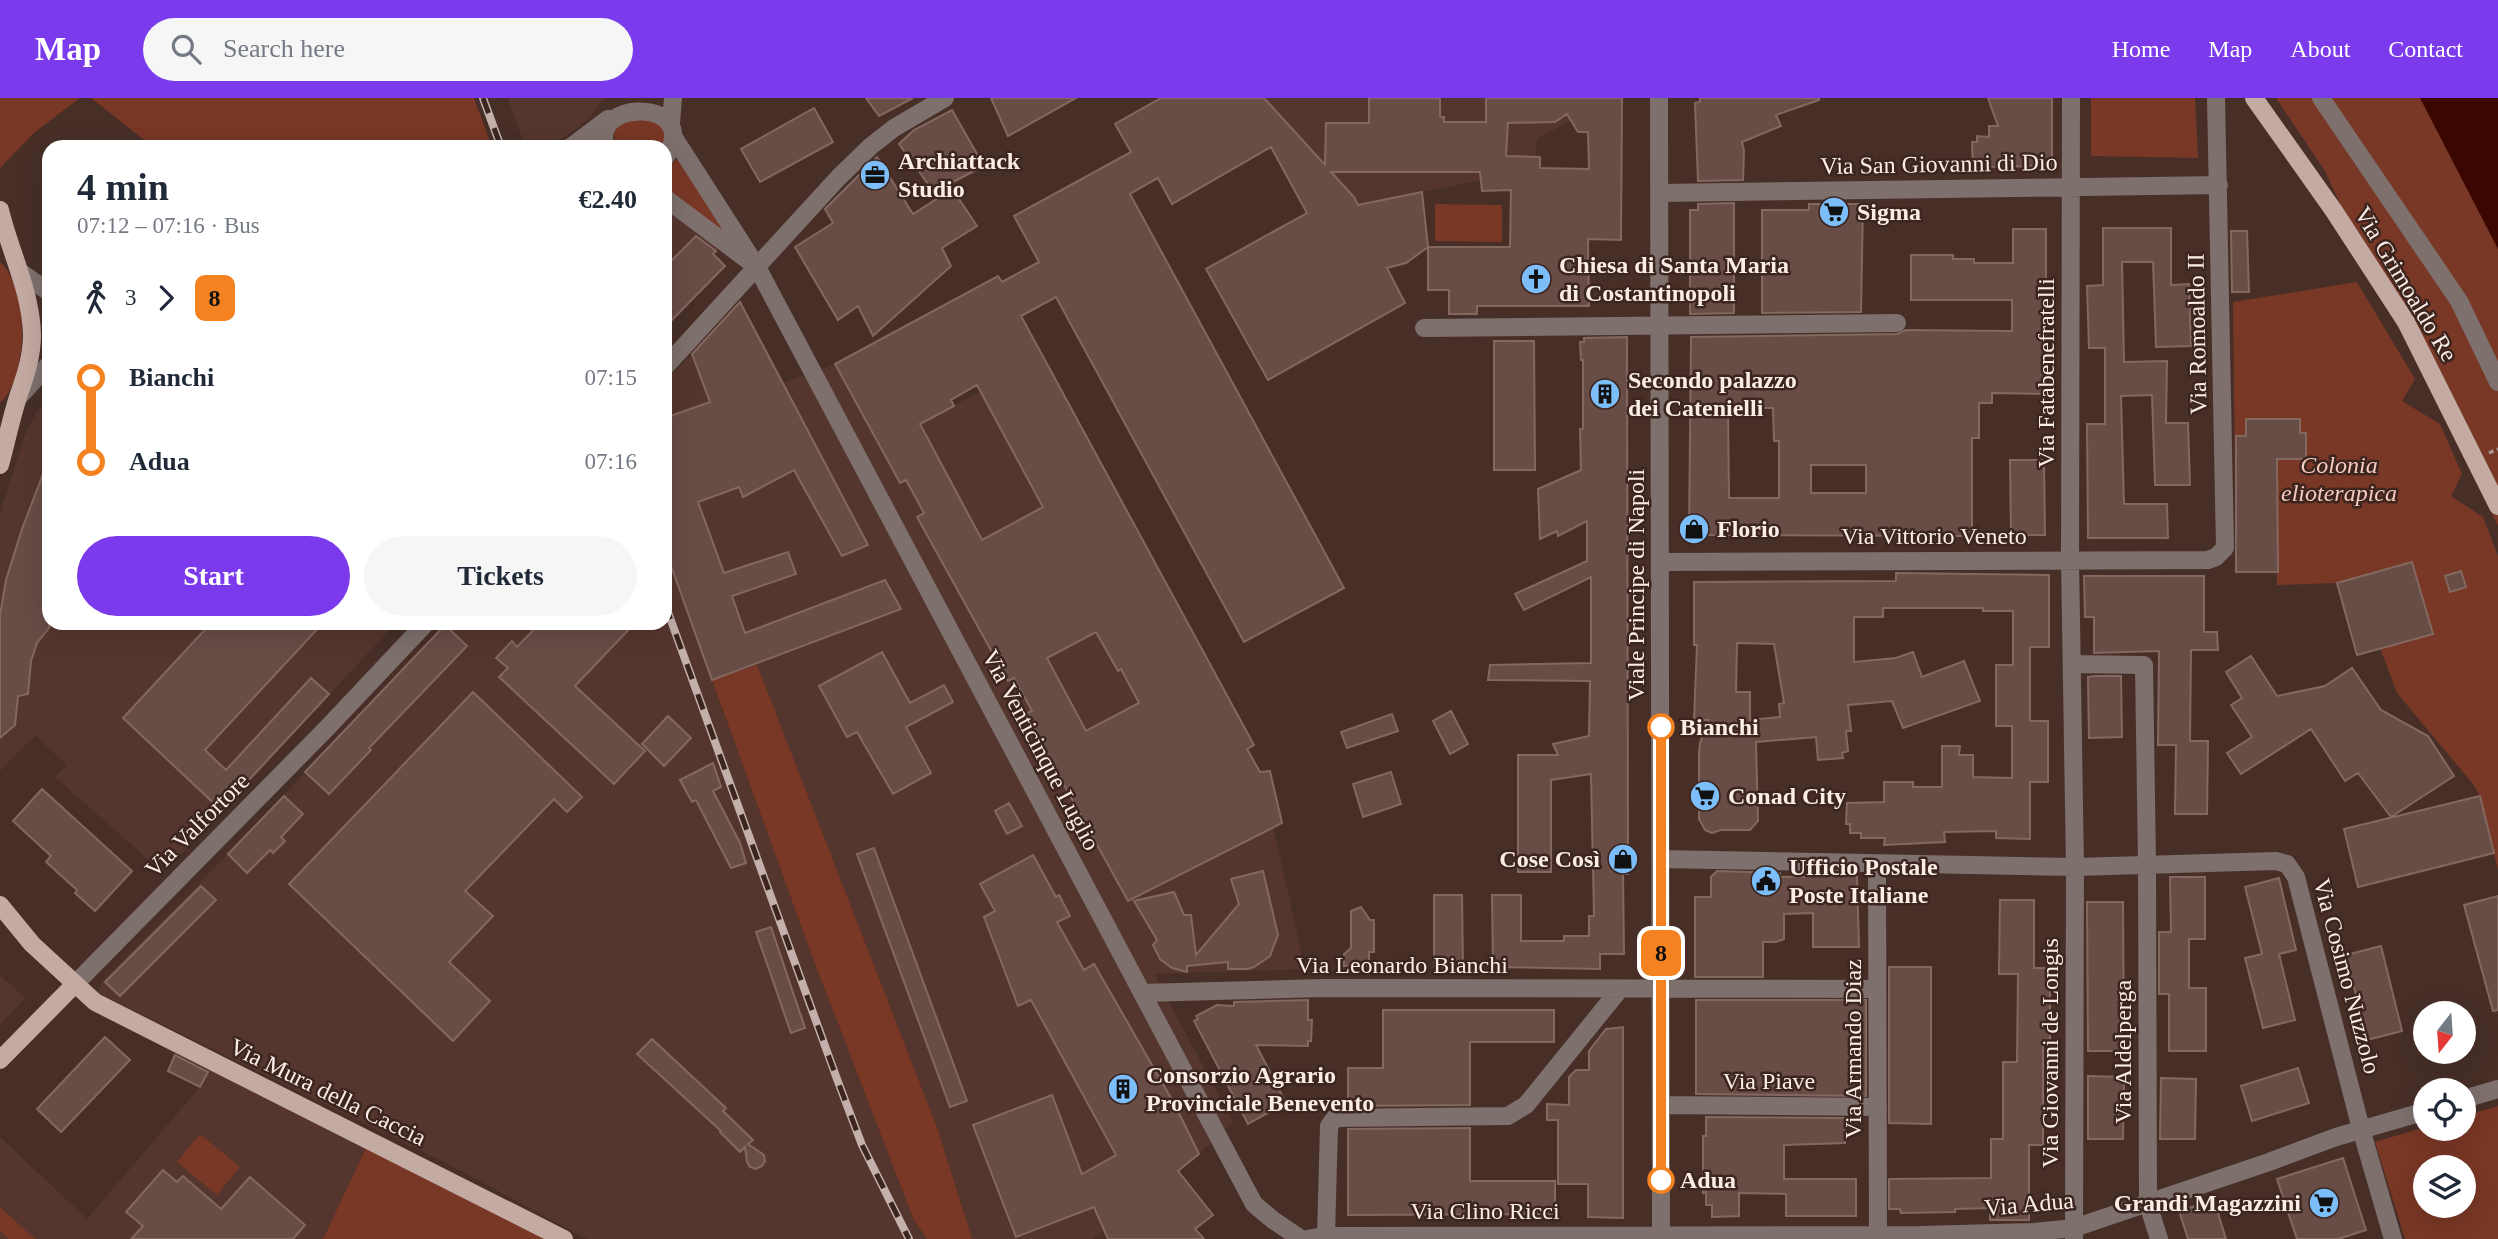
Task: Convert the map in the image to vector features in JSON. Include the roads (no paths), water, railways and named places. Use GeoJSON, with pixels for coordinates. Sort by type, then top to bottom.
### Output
{"type":"FeatureCollection","features":[{"type":"Feature","properties":{"kind":"main road","name":"Via Grimoaldo Re"},"geometry":{"type":"LineString","coordinates":[[2254,98],[2334,211],[2406,323],[2498,506]]}},
{"type":"Feature","properties":{"kind":"main road"},"geometry":{"type":"LineString","coordinates":[[0,210],[19,268],[32,336],[27,376],[18,398],[0,465]]}},
{"type":"Feature","properties":{"kind":"main road"},"geometry":{"type":"LineString","coordinates":[[0,254],[19,268]]}},
{"type":"Feature","properties":{"kind":"main road"},"geometry":{"type":"LineString","coordinates":[[0,413],[18,398]]}},
{"type":"Feature","properties":{"kind":"main road","name":"Via Mura della Caccia"},"geometry":{"type":"LineString","coordinates":[[0,905],[32,944],[95,1002],[564,1239]]}},
{"type":"Feature","properties":{"kind":"main road","name":"Via Valfortore"},"geometry":{"type":"LineString","coordinates":[[0,1060],[75,984]]}},
{"type":"Feature","properties":{"kind":"street"},"geometry":{"type":"LineString","coordinates":[[671,140],[673,98]]}},
{"type":"Feature","properties":{"kind":"street"},"geometry":{"type":"LineString","coordinates":[[672,359],[838,178],[871,146],[894,128],[944,98]]}},
{"type":"Feature","properties":{"kind":"street","name":"Viale Principe di Napoli"},"geometry":{"type":"LineString","coordinates":[[1660,98],[1661,1237]]}},
{"type":"Feature","properties":{"kind":"street","name":"Via Fatabenefratelli"},"geometry":{"type":"LineString","coordinates":[[2071,98],[2072,664]]}},
{"type":"Feature","properties":{"kind":"street","name":"Via Romoaldo II"},"geometry":{"type":"LineString","coordinates":[[2208,560],[2217,557],[2225,548],[2216,98]]}},
{"type":"Feature","properties":{"kind":"street"},"geometry":{"type":"LineString","coordinates":[[2321,98],[2459,301],[2498,382]]}},
{"type":"Feature","properties":{"kind":"street"},"geometry":{"type":"LineString","coordinates":[[605,140],[604,129],[608,119],[614,110],[626,101]]}},
{"type":"Feature","properties":{"kind":"street","name":"Via Venticinque Luglio"},"geometry":{"type":"LineString","coordinates":[[626,101],[646,101],[665,113],[672,129],[757,267],[1254,1204],[1301,1239]]}},
{"type":"Feature","properties":{"kind":"street"},"geometry":{"type":"LineString","coordinates":[[580,140],[608,119]]}},
{"type":"Feature","properties":{"kind":"street","name":"Via San Giovanni di Dio"},"geometry":{"type":"LineString","coordinates":[[1660,193],[2219,185]]}},
{"type":"Feature","properties":{"kind":"street","name":"Via Venticinque Luglio"},"geometry":{"type":"LineString","coordinates":[[672,203],[757,267]]}},
{"type":"Feature","properties":{"kind":"street"},"geometry":{"type":"LineString","coordinates":[[19,268],[42,286]]}},
{"type":"Feature","properties":{"kind":"street"},"geometry":{"type":"LineString","coordinates":[[1424,328],[1897,323]]}},
{"type":"Feature","properties":{"kind":"street"},"geometry":{"type":"LineString","coordinates":[[18,398],[42,372]]}},
{"type":"Feature","properties":{"kind":"street","name":"Via Vittorio Veneto"},"geometry":{"type":"LineString","coordinates":[[1660,562],[2208,560]]}},
{"type":"Feature","properties":{"kind":"street","name":"Via Valfortore"},"geometry":{"type":"LineString","coordinates":[[75,984],[327,728],[419,630]]}},
{"type":"Feature","properties":{"kind":"street","name":"Via Aldelperga"},"geometry":{"type":"LineString","coordinates":[[2072,664],[2144,665],[2148,1204],[2159,1239]]}},
{"type":"Feature","properties":{"kind":"street","name":"Via Giovanni de Longis"},"geometry":{"type":"LineString","coordinates":[[2072,664],[2076,867],[2074,1234]]}},
{"type":"Feature","properties":{"kind":"street"},"geometry":{"type":"LineString","coordinates":[[1661,859],[2076,867],[2147,864]]}},
{"type":"Feature","properties":{"kind":"street","name":"Via Cosimo Nuzzolo"},"geometry":{"type":"LineString","coordinates":[[2147,864],[2276,861],[2287,864],[2296,877],[2361,1129],[2393,1239]]}},
{"type":"Feature","properties":{"kind":"street","name":"Via Armando Diaz"},"geometry":{"type":"LineString","coordinates":[[1877,864],[1878,1235]]}},
{"type":"Feature","properties":{"kind":"street","name":"Via Leonardo Bianchi"},"geometry":{"type":"LineString","coordinates":[[1142,993],[1323,988],[1877,989]]}},
{"type":"Feature","properties":{"kind":"street"},"geometry":{"type":"LineString","coordinates":[[1317,1238],[1329,1126],[1335,1118],[1508,1116],[1525,1105],[1620,989]]}},
{"type":"Feature","properties":{"kind":"street"},"geometry":{"type":"LineString","coordinates":[[2476,1095],[2498,1089]]}},
{"type":"Feature","properties":{"kind":"street","name":"Via Piave"},"geometry":{"type":"LineString","coordinates":[[1661,1105],[1878,1107]]}},
{"type":"Feature","properties":{"kind":"street","name":"Via Adua"},"geometry":{"type":"LineString","coordinates":[[1661,1237],[2034,1232],[2074,1234],[2148,1204],[2361,1129],[2413,1115]]}},
{"type":"Feature","properties":{"kind":"street","name":"Via Clino Ricci"},"geometry":{"type":"LineString","coordinates":[[1317,1238],[1661,1237]]}},
{"type":"Feature","properties":{"kind":"railway"},"geometry":{"type":"LineString","coordinates":[[483,98],[498,140]]}},
{"type":"Feature","properties":{"kind":"railway"},"geometry":{"type":"LineString","coordinates":[[672,623],[862,1145],[909,1239]]}},
{"type":"Feature","properties":{"kind":"place","name":"Archiattack Studio"},"geometry":{"type":"Point","coordinates":[875,175]}},
{"type":"Feature","properties":{"kind":"place","name":"Sigma"},"geometry":{"type":"Point","coordinates":[1834,212]}},
{"type":"Feature","properties":{"kind":"place","name":"Chiesa di Santa Maria di Costantinopoli"},"geometry":{"type":"Point","coordinates":[1536,279]}},
{"type":"Feature","properties":{"kind":"place","name":"Secondo palazzo dei Catenielli"},"geometry":{"type":"Point","coordinates":[1605,394]}},
{"type":"Feature","properties":{"kind":"place","name":"Florio"},"geometry":{"type":"Point","coordinates":[1694,529]}},
{"type":"Feature","properties":{"kind":"place","name":"Bianchi"},"geometry":{"type":"Point","coordinates":[1661,727]}},
{"type":"Feature","properties":{"kind":"place","name":"Conad City"},"geometry":{"type":"Point","coordinates":[1705,796]}},
{"type":"Feature","properties":{"kind":"place","name":"Cose Così"},"geometry":{"type":"Point","coordinates":[1623,859]}},
{"type":"Feature","properties":{"kind":"place","name":"Ufficio Postale Poste Italiane"},"geometry":{"type":"Point","coordinates":[1766,881]}},
{"type":"Feature","properties":{"kind":"place","name":"Consorzio Agrario Provinciale Benevento"},"geometry":{"type":"Point","coordinates":[1123,1089]}},
{"type":"Feature","properties":{"kind":"place","name":"Adua"},"geometry":{"type":"Point","coordinates":[1661,1180]}},
{"type":"Feature","properties":{"kind":"place","name":"Grandi Magazzini"},"geometry":{"type":"Point","coordinates":[2324,1203]}},
{"type":"Feature","properties":{"kind":"park label","name":"Colonia elioterapica"},"geometry":{"type":"Point","coordinates":[2339,479]}}]}
